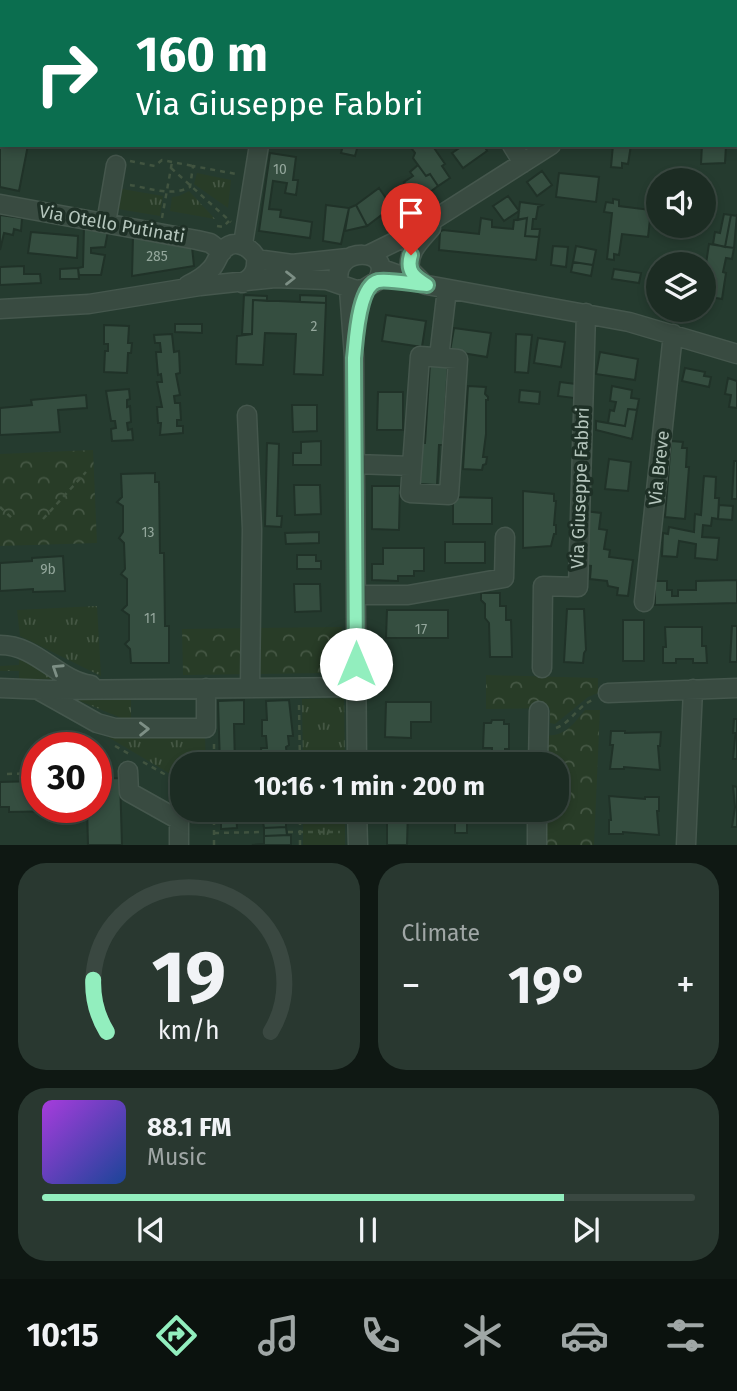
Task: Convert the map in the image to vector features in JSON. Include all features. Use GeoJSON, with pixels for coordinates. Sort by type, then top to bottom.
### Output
{"type":"FeatureCollection","features":[{"type":"Feature","properties":{"kind":"street"},"geometry":{"type":"LineString","coordinates":[[243,244],[259,147]]}},
{"type":"Feature","properties":{"kind":"street"},"geometry":{"type":"LineString","coordinates":[[513,147],[523,163]]}},
{"type":"Feature","properties":{"kind":"street"},"geometry":{"type":"LineString","coordinates":[[0,309],[89,304],[182,289],[293,277],[363,289],[375,271],[442,215],[548,147]]}},
{"type":"Feature","properties":{"kind":"street"},"geometry":{"type":"LineString","coordinates":[[106,223],[120,162]]}},
{"type":"Feature","properties":{"kind":"street","name":"Via Otello Putinati"},"geometry":{"type":"LineString","coordinates":[[0,204],[210,243],[220,255]]}},
{"type":"Feature","properties":{"kind":"street"},"geometry":{"type":"LineString","coordinates":[[427,285],[414,276],[409,260],[413,249],[442,215]]}},
{"type":"Feature","properties":{"kind":"street"},"geometry":{"type":"LineString","coordinates":[[182,289],[199,280],[212,268],[220,255],[230,245],[243,244],[252,250],[256,259],[255,272],[249,279],[237,283],[222,275],[218,267],[220,255]]}},
{"type":"Feature","properties":{"kind":"street"},"geometry":{"type":"LineString","coordinates":[[256,259],[292,264],[355,256],[375,271],[427,285],[586,313],[673,334],[737,354]]}},
{"type":"Feature","properties":{"kind":"street"},"geometry":{"type":"LineString","coordinates":[[348,258],[338,271],[344,285],[354,358]]}},
{"type":"Feature","properties":{"kind":"street"},"geometry":{"type":"LineString","coordinates":[[357,752],[354,358],[359,314],[375,271]]}},
{"type":"Feature","properties":{"kind":"street"},"geometry":{"type":"LineString","coordinates":[[439,357],[447,289]]}},
{"type":"Feature","properties":{"kind":"street","name":"Via Giuseppe Fabbri"},"geometry":{"type":"LineString","coordinates":[[542,668],[543,586],[578,587],[586,313]]}},
{"type":"Feature","properties":{"kind":"street","name":"Via Breve"},"geometry":{"type":"LineString","coordinates":[[644,602],[673,334]]}},
{"type":"Feature","properties":{"kind":"street"},"geometry":{"type":"LineString","coordinates":[[420,356],[439,357],[458,359],[449,495],[410,493],[420,356]]}},
{"type":"Feature","properties":{"kind":"street"},"geometry":{"type":"LineString","coordinates":[[247,415],[252,529],[250,688]]}},
{"type":"Feature","properties":{"kind":"street"},"geometry":{"type":"LineString","coordinates":[[355,464],[412,466]]}},
{"type":"Feature","properties":{"kind":"street"},"geometry":{"type":"LineString","coordinates":[[356,595],[408,595],[504,578],[505,537]]}},
{"type":"Feature","properties":{"kind":"street"},"geometry":{"type":"LineString","coordinates":[[0,645],[24,649],[79,682],[116,689]]}},
{"type":"Feature","properties":{"kind":"street"},"geometry":{"type":"LineString","coordinates":[[0,688],[356,687]]}},
{"type":"Feature","properties":{"kind":"street"},"geometry":{"type":"LineString","coordinates":[[37,689],[97,723],[123,729],[206,728],[206,688]]}},
{"type":"Feature","properties":{"kind":"street"},"geometry":{"type":"LineString","coordinates":[[608,693],[737,688]]}},
{"type":"Feature","properties":{"kind":"street"},"geometry":{"type":"LineString","coordinates":[[686,845],[692,690]]}},
{"type":"Feature","properties":{"kind":"street"},"geometry":{"type":"LineString","coordinates":[[538,752],[539,711]]}},
{"type":"Feature","properties":{"kind":"street"},"geometry":{"type":"LineString","coordinates":[[128,771],[128,792],[179,820],[179,845]]}},
{"type":"Feature","properties":{"kind":"street"},"geometry":{"type":"LineString","coordinates":[[537,822],[537,845]]}},
{"type":"Feature","properties":{"kind":"path"},"geometry":{"type":"LineString","coordinates":[[120,162],[155,166],[162,160],[254,177]]}},
{"type":"Feature","properties":{"kind":"path"},"geometry":{"type":"LineString","coordinates":[[159,233],[172,162]]}},
{"type":"Feature","properties":{"kind":"path"},"geometry":{"type":"LineString","coordinates":[[120,183],[167,192],[182,191],[190,187],[194,166]]}},
{"type":"Feature","properties":{"kind":"path"},"geometry":{"type":"LineString","coordinates":[[211,226],[222,227],[235,213]]}},
{"type":"Feature","properties":{"kind":"path"},"geometry":{"type":"LineString","coordinates":[[43,519],[86,472]]}},
{"type":"Feature","properties":{"kind":"path"},"geometry":{"type":"LineString","coordinates":[[0,508],[14,520]]}},
{"type":"Feature","properties":{"kind":"path"},"geometry":{"type":"LineString","coordinates":[[299,687],[300,752]]}},
{"type":"Feature","properties":{"kind":"path"},"geometry":{"type":"LineString","coordinates":[[539,729],[559,727],[583,705],[595,699],[607,699],[608,693]]}},
{"type":"Feature","properties":{"kind":"path"},"geometry":{"type":"LineString","coordinates":[[7,774],[21,774]]}},
{"type":"Feature","properties":{"kind":"path"},"geometry":{"type":"LineString","coordinates":[[214,822],[214,845]]}},
{"type":"Feature","properties":{"kind":"path"},"geometry":{"type":"LineString","coordinates":[[300,822],[300,845]]}},
{"type":"Feature","properties":{"kind":"path"},"geometry":{"type":"LineString","coordinates":[[214,833],[262,832]]}},
{"type":"Feature","properties":{"kind":"path"},"geometry":{"type":"LineString","coordinates":[[288,832],[358,838]]}},
{"type":"Feature","properties":{"kind":"green space"},"geometry":{"type":"Polygon","coordinates":[[[197,173],[231,180],[228,208],[194,184],[197,173]]]}},
{"type":"Feature","properties":{"kind":"green space"},"geometry":{"type":"Polygon","coordinates":[[[122,189],[163,196],[160,216],[118,209],[122,189]]]}},
{"type":"Feature","properties":{"kind":"green space"},"geometry":{"type":"Polygon","coordinates":[[[189,191],[215,219],[170,211],[172,197],[189,191]]]}},
{"type":"Feature","properties":{"kind":"green space"},"geometry":{"type":"Polygon","coordinates":[[[93,450],[97,543],[0,546],[0,454],[93,450]]]}},
{"type":"Feature","properties":{"kind":"green space"},"geometry":{"type":"Polygon","coordinates":[[[97,606],[101,676],[20,636],[17,610],[97,606]]]}},
{"type":"Feature","properties":{"kind":"green space"},"geometry":{"type":"Polygon","coordinates":[[[342,627],[343,655],[329,655],[329,673],[183,675],[182,629],[342,627]]]}},
{"type":"Feature","properties":{"kind":"green space"},"geometry":{"type":"Polygon","coordinates":[[[19,654],[56,679],[19,680],[19,671],[0,671],[0,666],[19,665],[19,654]]]}},
{"type":"Feature","properties":{"kind":"green space"},"geometry":{"type":"Polygon","coordinates":[[[486,675],[598,678],[598,693],[588,697],[555,724],[550,723],[550,708],[486,709],[486,675]]]}},
{"type":"Feature","properties":{"kind":"green space"},"geometry":{"type":"Polygon","coordinates":[[[131,696],[131,722],[75,699],[131,696]]]}},
{"type":"Feature","properties":{"kind":"green space"},"geometry":{"type":"Polygon","coordinates":[[[344,698],[345,752],[303,752],[302,699],[344,698]]]}},
{"type":"Feature","properties":{"kind":"green space"},"geometry":{"type":"Polygon","coordinates":[[[585,710],[600,710],[594,845],[547,845],[547,822],[569,822],[569,752],[548,752],[548,735],[560,734],[585,710]]]}},
{"type":"Feature","properties":{"kind":"green space"},"geometry":{"type":"Polygon","coordinates":[[[205,735],[206,752],[170,752],[170,774],[112,737],[205,735]]]}},
{"type":"Feature","properties":{"kind":"green space"},"geometry":{"type":"Polygon","coordinates":[[[303,822],[345,822],[345,845],[303,845],[303,822]]]}},
{"type":"Feature","properties":{"kind":"building"},"geometry":{"type":"Polygon","coordinates":[[[0,147],[28,147],[19,191],[0,187],[0,147]]]}},
{"type":"Feature","properties":{"kind":"building"},"geometry":{"type":"Polygon","coordinates":[[[342,147],[357,147],[355,156],[341,153],[342,147]]]}},
{"type":"Feature","properties":{"kind":"building"},"geometry":{"type":"Polygon","coordinates":[[[410,147],[433,147],[445,164],[442,166],[450,178],[438,186],[430,174],[426,176],[413,158],[415,153],[410,147]]]}},
{"type":"Feature","properties":{"kind":"building"},"geometry":{"type":"Polygon","coordinates":[[[461,147],[485,147],[487,151],[463,168],[452,153],[461,147]]]}},
{"type":"Feature","properties":{"kind":"building"},"geometry":{"type":"Polygon","coordinates":[[[613,147],[631,147],[628,164],[622,163],[622,168],[611,167],[613,147]]]}},
{"type":"Feature","properties":{"kind":"building"},"geometry":{"type":"Polygon","coordinates":[[[702,147],[726,147],[725,163],[701,164],[702,147]]]}},
{"type":"Feature","properties":{"kind":"building"},"geometry":{"type":"Polygon","coordinates":[[[270,153],[296,157],[293,180],[298,180],[296,195],[285,193],[287,183],[273,181],[269,209],[281,210],[280,217],[312,222],[310,238],[259,231],[270,153]]]}},
{"type":"Feature","properties":{"kind":"building"},"geometry":{"type":"Polygon","coordinates":[[[418,165],[426,176],[430,174],[438,186],[418,201],[404,182],[413,176],[410,172],[418,165]]]}},
{"type":"Feature","properties":{"kind":"building"},"geometry":{"type":"Polygon","coordinates":[[[542,171],[552,185],[537,196],[527,182],[542,171]]]}},
{"type":"Feature","properties":{"kind":"building"},"geometry":{"type":"Polygon","coordinates":[[[559,173],[599,177],[596,202],[556,197],[559,173]]]}},
{"type":"Feature","properties":{"kind":"building"},"geometry":{"type":"Polygon","coordinates":[[[379,188],[392,207],[367,226],[356,205],[379,188]]]}},
{"type":"Feature","properties":{"kind":"building"},"geometry":{"type":"Polygon","coordinates":[[[508,196],[519,211],[504,221],[493,206],[508,196]]]}},
{"type":"Feature","properties":{"kind":"building"},"geometry":{"type":"Polygon","coordinates":[[[613,199],[619,200],[619,206],[646,209],[646,237],[622,234],[619,255],[614,254],[614,260],[607,259],[612,213],[604,212],[606,202],[613,203],[613,199]]]}},
{"type":"Feature","properties":{"kind":"building"},"geometry":{"type":"Polygon","coordinates":[[[520,202],[542,205],[538,207],[536,219],[533,219],[532,229],[540,229],[539,237],[525,236],[527,218],[518,220],[520,202]]]}},
{"type":"Feature","properties":{"kind":"building"},"geometry":{"type":"Polygon","coordinates":[[[326,205],[349,208],[341,244],[323,241],[326,205]]]}},
{"type":"Feature","properties":{"kind":"building"},"geometry":{"type":"Polygon","coordinates":[[[356,205],[367,226],[345,231],[349,208],[356,205]]]}},
{"type":"Feature","properties":{"kind":"building"},"geometry":{"type":"Polygon","coordinates":[[[724,214],[731,215],[725,247],[713,244],[716,232],[720,233],[724,214]]]}},
{"type":"Feature","properties":{"kind":"building"},"geometry":{"type":"Polygon","coordinates":[[[0,215],[22,218],[21,231],[14,229],[13,235],[4,233],[0,250],[0,215]]]}},
{"type":"Feature","properties":{"kind":"building"},"geometry":{"type":"Polygon","coordinates":[[[731,215],[737,216],[734,248],[725,247],[731,215]]]}},
{"type":"Feature","properties":{"kind":"building"},"geometry":{"type":"Polygon","coordinates":[[[481,218],[492,220],[492,227],[513,229],[514,220],[527,218],[525,236],[539,237],[536,260],[439,250],[440,232],[443,230],[479,234],[481,218]]]}},
{"type":"Feature","properties":{"kind":"building"},"geometry":{"type":"Polygon","coordinates":[[[84,227],[108,231],[105,247],[91,248],[91,253],[105,255],[101,275],[79,275],[78,268],[83,267],[84,227]]]}},
{"type":"Feature","properties":{"kind":"building"},"geometry":{"type":"Polygon","coordinates":[[[31,232],[78,236],[77,258],[28,253],[31,232]]]}},
{"type":"Feature","properties":{"kind":"building"},"geometry":{"type":"Polygon","coordinates":[[[133,237],[192,247],[194,266],[132,276],[133,237]]]}},
{"type":"Feature","properties":{"kind":"building"},"geometry":{"type":"Polygon","coordinates":[[[709,244],[734,248],[732,259],[726,258],[722,299],[716,298],[716,252],[708,252],[709,244]]]}},
{"type":"Feature","properties":{"kind":"building"},"geometry":{"type":"Polygon","coordinates":[[[553,246],[568,247],[566,267],[551,265],[553,246]]]}},
{"type":"Feature","properties":{"kind":"building"},"geometry":{"type":"Polygon","coordinates":[[[576,246],[596,250],[593,265],[573,262],[576,246]]]}},
{"type":"Feature","properties":{"kind":"building"},"geometry":{"type":"Polygon","coordinates":[[[573,262],[593,265],[591,276],[571,272],[573,262]]]}},
{"type":"Feature","properties":{"kind":"building"},"geometry":{"type":"Polygon","coordinates":[[[24,266],[24,274],[40,274],[41,283],[0,285],[0,267],[24,266]]]}},
{"type":"Feature","properties":{"kind":"building"},"geometry":{"type":"Polygon","coordinates":[[[78,268],[79,279],[60,279],[60,269],[78,268]]]}},
{"type":"Feature","properties":{"kind":"building"},"geometry":{"type":"Polygon","coordinates":[[[614,269],[641,273],[639,283],[612,279],[614,269]]]}},
{"type":"Feature","properties":{"kind":"building"},"geometry":{"type":"Polygon","coordinates":[[[244,295],[267,296],[267,301],[253,300],[252,334],[242,334],[244,295]]]}},
{"type":"Feature","properties":{"kind":"building"},"geometry":{"type":"Polygon","coordinates":[[[300,295],[326,296],[326,303],[300,302],[300,295]]]}},
{"type":"Feature","properties":{"kind":"building"},"geometry":{"type":"Polygon","coordinates":[[[253,300],[326,303],[323,375],[294,374],[296,334],[265,333],[263,365],[236,364],[237,336],[252,334],[253,300]]]}},
{"type":"Feature","properties":{"kind":"building"},"geometry":{"type":"Polygon","coordinates":[[[386,315],[426,321],[422,347],[382,341],[386,315]]]}},
{"type":"Feature","properties":{"kind":"building"},"geometry":{"type":"Polygon","coordinates":[[[175,324],[202,324],[202,333],[175,332],[175,324]]]}},
{"type":"Feature","properties":{"kind":"building"},"geometry":{"type":"Polygon","coordinates":[[[104,325],[129,326],[128,343],[132,343],[131,353],[128,353],[127,373],[104,372],[108,344],[104,344],[104,325]]]}},
{"type":"Feature","properties":{"kind":"building"},"geometry":{"type":"Polygon","coordinates":[[[454,328],[491,333],[487,357],[450,351],[454,328]]]}},
{"type":"Feature","properties":{"kind":"building"},"geometry":{"type":"Polygon","coordinates":[[[172,334],[174,352],[179,351],[180,373],[176,374],[180,395],[174,396],[175,403],[180,403],[181,420],[177,420],[177,426],[183,426],[183,433],[160,435],[161,423],[158,423],[157,407],[162,407],[157,382],[162,382],[161,374],[158,375],[156,352],[161,352],[160,343],[155,343],[154,335],[172,334]]]}},
{"type":"Feature","properties":{"kind":"building"},"geometry":{"type":"Polygon","coordinates":[[[516,334],[532,335],[528,373],[515,372],[516,334]]]}},
{"type":"Feature","properties":{"kind":"building"},"geometry":{"type":"Polygon","coordinates":[[[538,338],[565,342],[561,367],[534,363],[538,338]]]}},
{"type":"Feature","properties":{"kind":"building"},"geometry":{"type":"Polygon","coordinates":[[[600,352],[638,359],[635,380],[596,374],[600,352]]]}},
{"type":"Feature","properties":{"kind":"building"},"geometry":{"type":"Polygon","coordinates":[[[430,363],[448,364],[443,445],[439,445],[437,485],[419,484],[421,443],[425,443],[430,363]]]}},
{"type":"Feature","properties":{"kind":"building"},"geometry":{"type":"Polygon","coordinates":[[[685,368],[705,372],[704,376],[711,377],[709,387],[682,381],[685,368]]]}},
{"type":"Feature","properties":{"kind":"building"},"geometry":{"type":"Polygon","coordinates":[[[728,378],[737,381],[737,408],[729,407],[731,395],[725,394],[728,378]]]}},
{"type":"Feature","properties":{"kind":"building"},"geometry":{"type":"Polygon","coordinates":[[[560,382],[576,384],[574,398],[558,396],[560,382]]]}},
{"type":"Feature","properties":{"kind":"building"},"geometry":{"type":"Polygon","coordinates":[[[468,386],[486,387],[485,394],[488,397],[483,457],[487,457],[482,470],[463,469],[468,386]]]}},
{"type":"Feature","properties":{"kind":"building"},"geometry":{"type":"Polygon","coordinates":[[[612,386],[632,390],[631,398],[639,399],[637,410],[628,409],[625,426],[608,423],[610,410],[614,411],[616,402],[610,401],[612,386]]]}},
{"type":"Feature","properties":{"kind":"building"},"geometry":{"type":"Polygon","coordinates":[[[129,389],[127,407],[130,406],[131,422],[127,423],[128,430],[132,429],[133,440],[112,441],[111,429],[116,428],[115,421],[111,421],[106,391],[129,389]]]}},
{"type":"Feature","properties":{"kind":"building"},"geometry":{"type":"Polygon","coordinates":[[[520,390],[540,392],[539,404],[519,402],[520,390]]]}},
{"type":"Feature","properties":{"kind":"building"},"geometry":{"type":"Polygon","coordinates":[[[378,392],[403,392],[403,430],[377,430],[378,392]]]}},
{"type":"Feature","properties":{"kind":"building"},"geometry":{"type":"Polygon","coordinates":[[[86,395],[87,408],[58,410],[60,432],[0,435],[0,408],[32,405],[31,400],[86,395]]]}},
{"type":"Feature","properties":{"kind":"building"},"geometry":{"type":"Polygon","coordinates":[[[292,405],[317,405],[317,431],[293,432],[292,405]]]}},
{"type":"Feature","properties":{"kind":"building"},"geometry":{"type":"Polygon","coordinates":[[[628,409],[637,410],[632,439],[596,430],[596,421],[625,426],[628,409]]]}},
{"type":"Feature","properties":{"kind":"building"},"geometry":{"type":"Polygon","coordinates":[[[321,441],[321,465],[293,465],[293,453],[301,453],[301,442],[321,441]]]}},
{"type":"Feature","properties":{"kind":"building"},"geometry":{"type":"Polygon","coordinates":[[[671,441],[683,442],[682,448],[687,448],[686,467],[689,467],[685,519],[665,517],[671,441]]]}},
{"type":"Feature","properties":{"kind":"building"},"geometry":{"type":"Polygon","coordinates":[[[267,443],[279,444],[277,516],[282,516],[281,527],[265,526],[267,443]]]}},
{"type":"Feature","properties":{"kind":"building"},"geometry":{"type":"Polygon","coordinates":[[[609,459],[631,462],[628,491],[605,489],[609,459]]]}},
{"type":"Feature","properties":{"kind":"building"},"geometry":{"type":"Polygon","coordinates":[[[734,461],[737,461],[737,499],[732,499],[734,461]]]}},
{"type":"Feature","properties":{"kind":"building"},"geometry":{"type":"Polygon","coordinates":[[[155,473],[155,482],[159,482],[160,553],[164,553],[165,626],[169,626],[169,663],[131,663],[130,649],[125,644],[129,640],[129,615],[122,610],[127,605],[127,579],[121,574],[125,569],[124,543],[119,538],[123,532],[123,506],[117,502],[122,497],[121,474],[155,473]]]}},
{"type":"Feature","properties":{"kind":"building"},"geometry":{"type":"Polygon","coordinates":[[[704,476],[716,477],[718,519],[712,518],[711,526],[703,525],[702,537],[719,538],[717,560],[695,558],[696,544],[679,541],[677,557],[662,556],[663,533],[668,534],[669,527],[694,532],[695,514],[701,515],[704,476]]]}},
{"type":"Feature","properties":{"kind":"building"},"geometry":{"type":"Polygon","coordinates":[[[294,485],[320,485],[321,514],[295,515],[294,485]]]}},
{"type":"Feature","properties":{"kind":"building"},"geometry":{"type":"Polygon","coordinates":[[[372,486],[400,486],[399,530],[372,529],[372,486]]]}},
{"type":"Feature","properties":{"kind":"building"},"geometry":{"type":"Polygon","coordinates":[[[523,491],[554,494],[556,534],[551,546],[523,548],[523,491]]]}},
{"type":"Feature","properties":{"kind":"building"},"geometry":{"type":"Polygon","coordinates":[[[453,497],[492,498],[492,524],[453,524],[453,497]]]}},
{"type":"Feature","properties":{"kind":"building"},"geometry":{"type":"Polygon","coordinates":[[[719,505],[733,506],[732,520],[718,519],[719,505]]]}},
{"type":"Feature","properties":{"kind":"building"},"geometry":{"type":"Polygon","coordinates":[[[584,511],[601,513],[599,529],[607,530],[604,549],[610,550],[609,557],[633,560],[628,596],[617,595],[618,588],[608,586],[607,581],[590,579],[591,566],[582,565],[584,511]]]}},
{"type":"Feature","properties":{"kind":"building"},"geometry":{"type":"Polygon","coordinates":[[[319,532],[319,543],[286,544],[285,533],[319,532]]]}},
{"type":"Feature","properties":{"kind":"building"},"geometry":{"type":"Polygon","coordinates":[[[445,542],[485,542],[485,563],[445,563],[445,542]]]}},
{"type":"Feature","properties":{"kind":"building"},"geometry":{"type":"Polygon","coordinates":[[[383,548],[424,548],[424,571],[414,571],[414,576],[398,576],[398,581],[372,580],[372,564],[383,564],[383,548]]]}},
{"type":"Feature","properties":{"kind":"building"},"geometry":{"type":"Polygon","coordinates":[[[297,555],[316,555],[316,561],[321,561],[321,569],[297,569],[297,555]]]}},
{"type":"Feature","properties":{"kind":"building"},"geometry":{"type":"Polygon","coordinates":[[[63,556],[65,591],[0,591],[0,563],[63,556]]]}},
{"type":"Feature","properties":{"kind":"building"},"geometry":{"type":"Polygon","coordinates":[[[737,580],[737,603],[655,605],[655,581],[667,581],[667,590],[672,590],[672,596],[678,596],[678,590],[696,590],[696,581],[737,580]]]}},
{"type":"Feature","properties":{"kind":"building"},"geometry":{"type":"Polygon","coordinates":[[[294,584],[320,584],[321,611],[295,612],[294,584]]]}},
{"type":"Feature","properties":{"kind":"building"},"geometry":{"type":"Polygon","coordinates":[[[481,593],[500,593],[500,606],[506,606],[506,620],[511,620],[512,657],[490,657],[489,623],[485,618],[485,604],[481,600],[481,593]]]}},
{"type":"Feature","properties":{"kind":"building"},"geometry":{"type":"Polygon","coordinates":[[[567,609],[584,609],[586,650],[583,663],[564,662],[567,609]]]}},
{"type":"Feature","properties":{"kind":"building"},"geometry":{"type":"Polygon","coordinates":[[[387,610],[448,610],[448,638],[386,638],[387,610]]]}},
{"type":"Feature","properties":{"kind":"building"},"geometry":{"type":"Polygon","coordinates":[[[623,620],[644,620],[644,661],[623,661],[623,620]]]}},
{"type":"Feature","properties":{"kind":"building"},"geometry":{"type":"Polygon","coordinates":[[[732,626],[737,626],[737,662],[730,662],[732,626]]]}},
{"type":"Feature","properties":{"kind":"building"},"geometry":{"type":"Polygon","coordinates":[[[665,627],[702,627],[702,646],[706,646],[707,663],[693,663],[693,659],[676,659],[676,663],[663,663],[663,647],[666,647],[665,627]]]}},
{"type":"Feature","properties":{"kind":"building"},"geometry":{"type":"Polygon","coordinates":[[[244,700],[244,724],[234,724],[235,752],[220,752],[218,701],[244,700]]]}},
{"type":"Feature","properties":{"kind":"building"},"geometry":{"type":"Polygon","coordinates":[[[289,700],[293,736],[288,736],[287,752],[261,752],[261,748],[267,748],[266,736],[262,736],[262,720],[267,720],[266,701],[289,700]]]}},
{"type":"Feature","properties":{"kind":"building"},"geometry":{"type":"Polygon","coordinates":[[[386,702],[431,702],[431,722],[411,722],[411,738],[385,737],[386,702]]]}},
{"type":"Feature","properties":{"kind":"building"},"geometry":{"type":"Polygon","coordinates":[[[734,719],[737,719],[737,759],[733,759],[736,733],[733,733],[734,719]]]}},
{"type":"Feature","properties":{"kind":"building"},"geometry":{"type":"Polygon","coordinates":[[[492,720],[504,720],[504,724],[509,724],[509,749],[505,749],[505,752],[492,752],[492,748],[483,748],[484,723],[491,723],[492,720]]]}},
{"type":"Feature","properties":{"kind":"building"},"geometry":{"type":"Polygon","coordinates":[[[611,731],[661,732],[658,746],[660,770],[624,767],[610,769],[613,745],[610,745],[611,731]]]}},
{"type":"Feature","properties":{"kind":"building"},"geometry":{"type":"Polygon","coordinates":[[[112,778],[120,778],[122,845],[88,845],[87,823],[112,823],[112,778]]]}},
{"type":"Feature","properties":{"kind":"building"},"geometry":{"type":"Polygon","coordinates":[[[21,781],[21,812],[9,812],[9,807],[0,807],[0,782],[21,781]]]}},
{"type":"Feature","properties":{"kind":"building"},"geometry":{"type":"Polygon","coordinates":[[[733,786],[737,787],[737,827],[732,827],[735,807],[733,786]]]}},
{"type":"Feature","properties":{"kind":"building"},"geometry":{"type":"Polygon","coordinates":[[[609,796],[645,799],[659,797],[659,835],[623,832],[609,834],[609,796]]]}},
{"type":"Feature","properties":{"kind":"building"},"geometry":{"type":"Polygon","coordinates":[[[221,822],[237,822],[237,828],[221,829],[221,822]]]}},
{"type":"Feature","properties":{"kind":"building"},"geometry":{"type":"Polygon","coordinates":[[[263,822],[286,822],[286,827],[264,828],[263,822]]]}},
{"type":"Feature","properties":{"kind":"building"},"geometry":{"type":"Polygon","coordinates":[[[387,822],[408,822],[407,845],[387,845],[387,822]]]}},
{"type":"Feature","properties":{"kind":"building"},"geometry":{"type":"Polygon","coordinates":[[[455,822],[467,822],[467,833],[455,833],[455,822]]]}},
{"type":"Feature","properties":{"kind":"building"},"geometry":{"type":"Polygon","coordinates":[[[286,827],[287,835],[264,836],[264,828],[286,827]]]}},
{"type":"Feature","properties":{"kind":"building"},"geometry":{"type":"Polygon","coordinates":[[[291,835],[291,845],[252,845],[264,844],[264,836],[291,835]]]}},
{"type":"Feature","properties":{"kind":"route"},"geometry":{"type":"LineString","coordinates":[[356,664],[354,358],[359,314],[370,286],[377,281],[427,285],[410,270],[411,255]]}}]}
